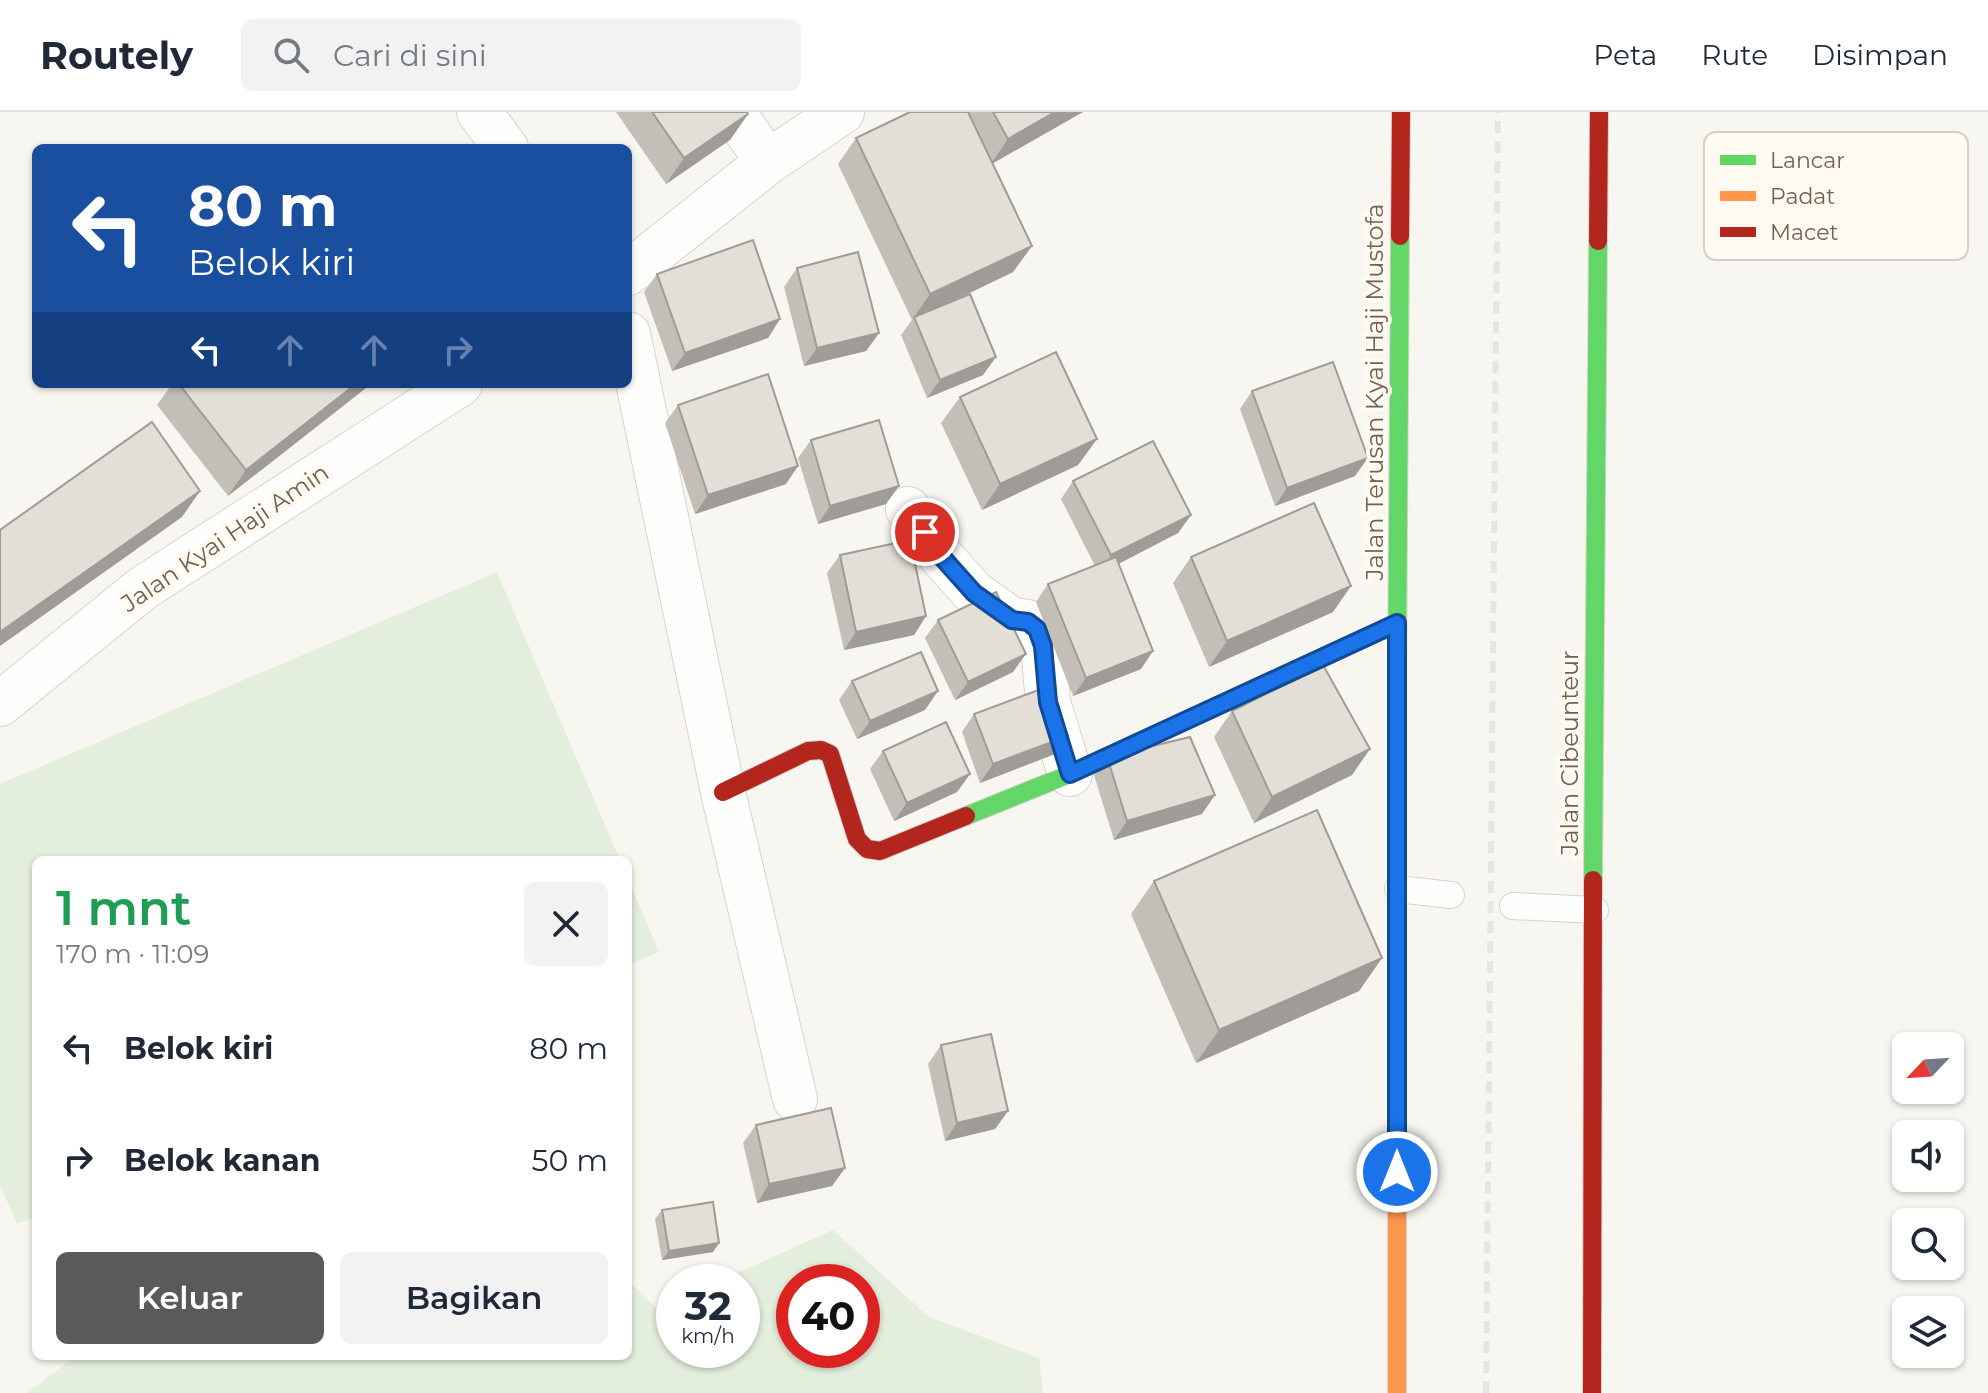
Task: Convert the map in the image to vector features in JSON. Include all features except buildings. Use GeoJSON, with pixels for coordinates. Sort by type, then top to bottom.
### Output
{"type":"FeatureCollection","features":[{"type":"Feature","properties":{"kind":"street"},"geometry":{"type":"LineString","coordinates":[[479,112],[503,144]]}},
{"type":"Feature","properties":{"kind":"street"},"geometry":{"type":"LineString","coordinates":[[733,112],[768,162]]}},
{"type":"Feature","properties":{"kind":"street"},"geometry":{"type":"LineString","coordinates":[[632,270],[768,162],[842,112]]}},
{"type":"Feature","properties":{"kind":"street","name":"Jalan Terusan Kyai Haji Mustofa"},"geometry":{"type":"LineString","coordinates":[[1397,1393],[1397,623],[1401,112]]}},
{"type":"Feature","properties":{"kind":"street","name":"Jalan Cibeunteur"},"geometry":{"type":"LineString","coordinates":[[1592,1393],[1599,112]]}},
{"type":"Feature","properties":{"kind":"street"},"geometry":{"type":"LineString","coordinates":[[632,353],[723,792],[795,1099]]}},
{"type":"Feature","properties":{"kind":"street","name":"Jalan Kyai Haji Amin"},"geometry":{"type":"LineString","coordinates":[[0,704],[143,588],[454,388]]}},
{"type":"Feature","properties":{"kind":"street"},"geometry":{"type":"LineString","coordinates":[[908,509],[941,556],[974,593],[1012,620],[1028,622],[1037,629],[1043,646],[1048,702],[1070,774]]}},
{"type":"Feature","properties":{"kind":"street"},"geometry":{"type":"LineString","coordinates":[[723,792],[808,751],[821,750],[830,754],[857,839],[867,849],[880,851],[1070,774],[1397,623]]}},
{"type":"Feature","properties":{"kind":"lane"},"geometry":{"type":"LineString","coordinates":[[1398,889],[1451,895]]}},
{"type":"Feature","properties":{"kind":"lane"},"geometry":{"type":"LineString","coordinates":[[1513,906],[1595,910]]}},
{"type":"Feature","properties":{"kind":"green space"},"geometry":{"type":"Polygon","coordinates":[[[497,572],[618,856],[32,856],[32,1218],[17,1224],[0,1185],[0,784],[497,572]]]}},
{"type":"Feature","properties":{"kind":"green space"},"geometry":{"type":"Polygon","coordinates":[[[632,888],[659,952],[632,963],[632,888]]]}},
{"type":"Feature","properties":{"kind":"green space"},"geometry":{"type":"Polygon","coordinates":[[[833,1230],[871,1264],[776,1264],[776,1368],[880,1368],[880,1273],[929,1317],[1039,1358],[1043,1393],[27,1393],[71,1360],[632,1360],[632,1284],[656,1308],[656,1368],[760,1368],[760,1264],[757,1264],[833,1230]]]}},
{"type":"Feature","properties":{"kind":"railway"},"geometry":{"type":"LineString","coordinates":[[1486,1393],[1498,112]]}},
{"type":"Feature","properties":{"kind":"traffic: fast"},"geometry":{"type":"LineString","coordinates":[[1397,674],[1400,236]]}},
{"type":"Feature","properties":{"kind":"traffic: fast"},"geometry":{"type":"LineString","coordinates":[[1593,880],[1598,241]]}},
{"type":"Feature","properties":{"kind":"traffic: fast"},"geometry":{"type":"LineString","coordinates":[[966,816],[1070,774],[1397,623]]}},
{"type":"Feature","properties":{"kind":"traffic: slow"},"geometry":{"type":"LineString","coordinates":[[1397,1053],[1397,1393]]}},
{"type":"Feature","properties":{"kind":"traffic: jam"},"geometry":{"type":"LineString","coordinates":[[1400,236],[1401,112]]}},
{"type":"Feature","properties":{"kind":"traffic: jam"},"geometry":{"type":"LineString","coordinates":[[1598,241],[1599,112]]}},
{"type":"Feature","properties":{"kind":"traffic: jam"},"geometry":{"type":"LineString","coordinates":[[1397,674],[1397,1053]]}},
{"type":"Feature","properties":{"kind":"traffic: jam"},"geometry":{"type":"LineString","coordinates":[[723,792],[808,751],[821,750],[830,754],[857,839],[867,849],[880,851],[966,816]]}},
{"type":"Feature","properties":{"kind":"traffic: jam"},"geometry":{"type":"LineString","coordinates":[[1592,1393],[1593,880]]}},
{"type":"Feature","properties":{"kind":"route"},"geometry":{"type":"LineString","coordinates":[[925,532],[941,556],[974,593],[1012,620],[1028,622],[1037,629],[1043,646],[1048,702],[1070,774],[1397,623],[1397,1172]]}}]}
